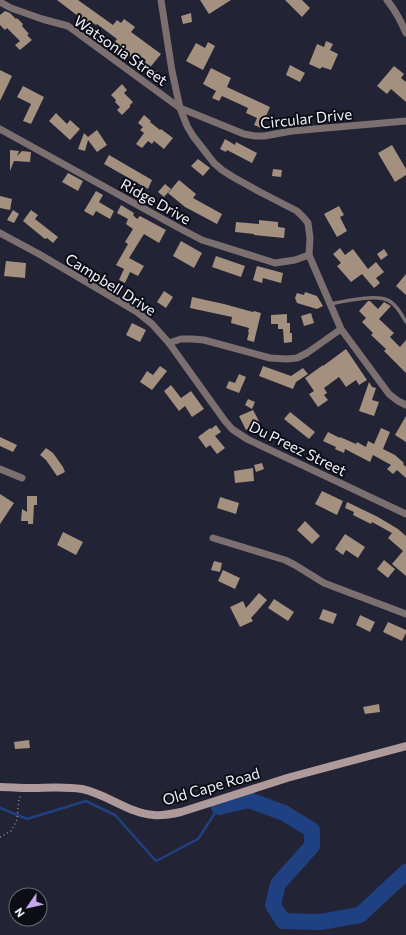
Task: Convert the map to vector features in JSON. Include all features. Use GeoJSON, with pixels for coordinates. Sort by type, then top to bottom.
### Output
{"type":"FeatureCollection","features":[{"type":"Feature","properties":{"kind":"street"},"geometry":{"type":"LineString","coordinates":[[161,0],[172,70],[180,108],[187,126],[193,136],[214,163],[222,170],[297,211],[308,223],[310,231],[309,255],[341,329],[389,394],[398,402],[406,405]]}},
{"type":"Feature","properties":{"kind":"street"},"geometry":{"type":"LineString","coordinates":[[387,0],[402,23],[406,33]]}},
{"type":"Feature","properties":{"kind":"street","name":"Watsonia Street"},"geometry":{"type":"LineString","coordinates":[[0,2],[11,8],[42,19],[68,26],[180,108]]}},
{"type":"Feature","properties":{"kind":"street","name":"Circular Drive"},"geometry":{"type":"LineString","coordinates":[[180,108],[244,134],[255,136],[264,136],[292,131],[406,121]]}},
{"type":"Feature","properties":{"kind":"street","name":"Ridge Drive"},"geometry":{"type":"LineString","coordinates":[[0,129],[172,225],[202,240],[275,263],[296,260],[309,255]]}},
{"type":"Feature","properties":{"kind":"street","name":"Campbell Drive"},"geometry":{"type":"LineString","coordinates":[[0,233],[39,254],[144,317],[169,343]]}},
{"type":"Feature","properties":{"kind":"street"},"geometry":{"type":"LineString","coordinates":[[169,343],[181,339],[192,338],[270,358],[286,359],[297,358],[307,353],[341,329]]}},
{"type":"Feature","properties":{"kind":"street","name":"Du Preez Street"},"geometry":{"type":"LineString","coordinates":[[169,343],[232,429],[247,439],[406,514]]}},
{"type":"Feature","properties":{"kind":"street"},"geometry":{"type":"LineString","coordinates":[[0,469],[22,478]]}},
{"type":"Feature","properties":{"kind":"street"},"geometry":{"type":"LineString","coordinates":[[212,538],[285,560],[324,583],[406,614]]}},
{"type":"Feature","properties":{"kind":"street","name":"Old Cape Road"},"geometry":{"type":"LineString","coordinates":[[0,787],[60,787],[82,789],[102,795],[142,813],[165,815],[181,812],[287,778],[406,746]]}},
{"type":"Feature","properties":{"kind":"lane"},"geometry":{"type":"LineString","coordinates":[[330,304],[356,298],[385,299],[396,306],[406,322]]}},
{"type":"Feature","properties":{"kind":"path"},"geometry":{"type":"LineString","coordinates":[[0,837],[11,831],[17,820],[20,798],[26,788]]}},
{"type":"Feature","properties":{"kind":"building"},"geometry":{"type":"Polygon","coordinates":[[[57,0],[78,0],[113,25],[117,20],[121,23],[124,19],[135,27],[131,32],[161,54],[148,70],[142,65],[146,61],[142,57],[136,61],[114,43],[117,39],[97,24],[96,25],[93,23],[91,26],[57,0]]]}},
{"type":"Feature","properties":{"kind":"building"},"geometry":{"type":"Polygon","coordinates":[[[200,0],[231,0],[209,14],[200,0]]]}},
{"type":"Feature","properties":{"kind":"building"},"geometry":{"type":"Polygon","coordinates":[[[285,0],[302,0],[310,8],[302,17],[285,0]]]}},
{"type":"Feature","properties":{"kind":"building"},"geometry":{"type":"Polygon","coordinates":[[[5,11],[10,13],[16,19],[17,18],[23,24],[22,26],[29,34],[27,35],[32,40],[20,50],[15,45],[20,41],[7,28],[5,30],[0,25],[0,15],[5,11]]]}},
{"type":"Feature","properties":{"kind":"building"},"geometry":{"type":"Polygon","coordinates":[[[191,13],[192,22],[183,24],[181,16],[191,13]]]}},
{"type":"Feature","properties":{"kind":"building"},"geometry":{"type":"Polygon","coordinates":[[[326,41],[333,44],[330,50],[338,54],[331,70],[322,67],[320,69],[309,64],[317,44],[324,47],[326,41]]]}},
{"type":"Feature","properties":{"kind":"building"},"geometry":{"type":"Polygon","coordinates":[[[208,42],[215,46],[203,70],[186,61],[196,43],[205,48],[208,42]]]}},
{"type":"Feature","properties":{"kind":"building"},"geometry":{"type":"Polygon","coordinates":[[[290,65],[305,73],[300,82],[286,75],[290,65]]]}},
{"type":"Feature","properties":{"kind":"building"},"geometry":{"type":"Polygon","coordinates":[[[394,66],[404,74],[401,78],[406,82],[406,102],[391,89],[387,94],[377,86],[394,66]]]}},
{"type":"Feature","properties":{"kind":"building"},"geometry":{"type":"Polygon","coordinates":[[[211,68],[231,78],[227,87],[270,107],[261,128],[254,125],[257,118],[246,113],[248,108],[222,96],[219,101],[212,98],[216,91],[203,84],[211,68]]]}},
{"type":"Feature","properties":{"kind":"building"},"geometry":{"type":"Polygon","coordinates":[[[153,69],[159,74],[154,80],[148,75],[153,69]]]}},
{"type":"Feature","properties":{"kind":"building"},"geometry":{"type":"Polygon","coordinates":[[[0,70],[12,76],[0,101],[0,70]]]}},
{"type":"Feature","properties":{"kind":"building"},"geometry":{"type":"Polygon","coordinates":[[[122,84],[127,90],[124,93],[133,102],[122,115],[117,110],[120,107],[111,95],[122,84]]]}},
{"type":"Feature","properties":{"kind":"building"},"geometry":{"type":"Polygon","coordinates":[[[23,86],[44,97],[31,124],[23,121],[31,104],[17,97],[23,86]]]}},
{"type":"Feature","properties":{"kind":"building"},"geometry":{"type":"Polygon","coordinates":[[[56,113],[67,124],[70,120],[80,129],[70,140],[49,121],[56,113]]]}},
{"type":"Feature","properties":{"kind":"building"},"geometry":{"type":"Polygon","coordinates":[[[144,115],[160,130],[161,129],[173,138],[164,149],[154,141],[152,144],[148,141],[142,148],[136,144],[144,133],[140,130],[143,127],[138,123],[144,115]]]}},
{"type":"Feature","properties":{"kind":"building"},"geometry":{"type":"Polygon","coordinates":[[[97,130],[107,145],[97,152],[88,140],[85,151],[78,149],[84,133],[88,137],[97,130]]]}},
{"type":"Feature","properties":{"kind":"building"},"geometry":{"type":"Polygon","coordinates":[[[225,139],[235,145],[236,142],[257,153],[252,163],[227,150],[226,152],[220,149],[225,139]]]}},
{"type":"Feature","properties":{"kind":"building"},"geometry":{"type":"Polygon","coordinates":[[[392,145],[406,169],[406,175],[395,182],[378,153],[392,145]]]}},
{"type":"Feature","properties":{"kind":"building"},"geometry":{"type":"Polygon","coordinates":[[[10,150],[19,151],[17,156],[22,151],[31,152],[30,162],[14,161],[10,171],[10,150]]]}},
{"type":"Feature","properties":{"kind":"building"},"geometry":{"type":"Polygon","coordinates":[[[109,155],[152,180],[148,189],[104,164],[109,155]]]}},
{"type":"Feature","properties":{"kind":"building"},"geometry":{"type":"Polygon","coordinates":[[[198,159],[210,168],[203,176],[191,166],[198,159]]]}},
{"type":"Feature","properties":{"kind":"building"},"geometry":{"type":"Polygon","coordinates":[[[273,169],[282,170],[281,177],[272,176],[273,169]]]}},
{"type":"Feature","properties":{"kind":"building"},"geometry":{"type":"Polygon","coordinates":[[[68,173],[83,181],[78,191],[62,182],[68,173]]]}},
{"type":"Feature","properties":{"kind":"building"},"geometry":{"type":"Polygon","coordinates":[[[179,180],[196,194],[193,198],[222,214],[217,224],[185,207],[168,193],[179,180]]]}},
{"type":"Feature","properties":{"kind":"building"},"geometry":{"type":"Polygon","coordinates":[[[165,184],[171,189],[164,197],[158,192],[165,184]]]}},
{"type":"Feature","properties":{"kind":"building"},"geometry":{"type":"Polygon","coordinates":[[[96,191],[103,195],[99,202],[114,211],[110,219],[96,211],[93,216],[84,211],[96,191]]]}},
{"type":"Feature","properties":{"kind":"building"},"geometry":{"type":"Polygon","coordinates":[[[0,196],[12,199],[10,210],[0,208],[0,196]]]}},
{"type":"Feature","properties":{"kind":"building"},"geometry":{"type":"Polygon","coordinates":[[[121,205],[134,213],[133,215],[137,219],[140,216],[166,230],[159,243],[144,234],[129,258],[144,266],[138,276],[130,272],[125,283],[119,280],[124,269],[116,265],[128,244],[125,242],[133,229],[126,224],[128,219],[117,213],[121,205]]]}},
{"type":"Feature","properties":{"kind":"building"},"geometry":{"type":"Polygon","coordinates":[[[339,206],[344,215],[340,217],[347,231],[337,237],[324,214],[339,206]]]}},
{"type":"Feature","properties":{"kind":"building"},"geometry":{"type":"Polygon","coordinates":[[[13,210],[19,214],[14,223],[7,220],[13,210]]]}},
{"type":"Feature","properties":{"kind":"building"},"geometry":{"type":"Polygon","coordinates":[[[31,210],[38,215],[35,219],[58,237],[53,243],[47,238],[45,239],[23,221],[31,210]]]}},
{"type":"Feature","properties":{"kind":"building"},"geometry":{"type":"Polygon","coordinates":[[[259,220],[278,222],[278,227],[285,228],[284,238],[235,232],[236,222],[259,224],[259,220]]]}},
{"type":"Feature","properties":{"kind":"building"},"geometry":{"type":"Polygon","coordinates":[[[181,241],[202,253],[194,268],[173,256],[181,241]]]}},
{"type":"Feature","properties":{"kind":"building"},"geometry":{"type":"Polygon","coordinates":[[[340,248],[345,255],[353,249],[368,269],[376,262],[384,272],[376,278],[380,283],[374,288],[362,274],[351,282],[337,266],[341,263],[333,254],[340,248]]]}},
{"type":"Feature","properties":{"kind":"building"},"geometry":{"type":"Polygon","coordinates":[[[384,249],[388,255],[381,260],[377,254],[384,249]]]}},
{"type":"Feature","properties":{"kind":"building"},"geometry":{"type":"Polygon","coordinates":[[[216,256],[245,266],[241,277],[212,267],[216,256]]]}},
{"type":"Feature","properties":{"kind":"building"},"geometry":{"type":"Polygon","coordinates":[[[6,261],[26,263],[25,278],[4,276],[6,261]]]}},
{"type":"Feature","properties":{"kind":"building"},"geometry":{"type":"Polygon","coordinates":[[[257,266],[283,273],[281,283],[263,278],[262,283],[253,280],[257,266]]]}},
{"type":"Feature","properties":{"kind":"building"},"geometry":{"type":"Polygon","coordinates":[[[406,274],[406,295],[396,286],[406,274]]]}},
{"type":"Feature","properties":{"kind":"building"},"geometry":{"type":"Polygon","coordinates":[[[164,291],[173,297],[166,308],[157,302],[164,291]]]}},
{"type":"Feature","properties":{"kind":"building"},"geometry":{"type":"Polygon","coordinates":[[[305,292],[317,296],[323,306],[317,309],[297,303],[295,298],[297,293],[304,295],[305,292]]]}},
{"type":"Feature","properties":{"kind":"building"},"geometry":{"type":"Polygon","coordinates":[[[192,297],[261,313],[254,342],[247,340],[249,328],[231,323],[232,317],[190,308],[192,297]]]}},
{"type":"Feature","properties":{"kind":"building"},"geometry":{"type":"Polygon","coordinates":[[[368,301],[370,301],[378,309],[384,302],[391,306],[379,319],[394,333],[390,337],[400,347],[406,340],[406,373],[384,351],[386,349],[371,335],[373,333],[362,322],[366,318],[359,311],[368,301]]]}},
{"type":"Feature","properties":{"kind":"building"},"geometry":{"type":"Polygon","coordinates":[[[311,313],[314,323],[304,326],[301,316],[311,313]]]}},
{"type":"Feature","properties":{"kind":"building"},"geometry":{"type":"Polygon","coordinates":[[[287,314],[287,323],[290,323],[290,333],[292,333],[292,342],[284,343],[283,329],[278,329],[278,324],[271,324],[271,315],[287,314]]]}},
{"type":"Feature","properties":{"kind":"building"},"geometry":{"type":"Polygon","coordinates":[[[132,323],[146,330],[140,342],[126,335],[132,323]]]}},
{"type":"Feature","properties":{"kind":"building"},"geometry":{"type":"Polygon","coordinates":[[[346,349],[367,380],[359,385],[356,380],[346,387],[339,377],[324,388],[327,393],[324,395],[328,400],[318,407],[309,394],[314,391],[305,378],[346,349]]]}},
{"type":"Feature","properties":{"kind":"building"},"geometry":{"type":"Polygon","coordinates":[[[160,366],[167,371],[152,390],[140,382],[147,371],[153,375],[160,366]]]}},
{"type":"Feature","properties":{"kind":"building"},"geometry":{"type":"Polygon","coordinates":[[[263,366],[291,376],[303,368],[308,374],[296,382],[293,389],[259,376],[263,366]]]}},
{"type":"Feature","properties":{"kind":"building"},"geometry":{"type":"Polygon","coordinates":[[[239,374],[246,377],[239,393],[226,388],[229,381],[235,383],[239,374]]]}},
{"type":"Feature","properties":{"kind":"building"},"geometry":{"type":"Polygon","coordinates":[[[369,382],[372,387],[376,388],[372,400],[379,402],[374,416],[359,411],[369,382]]]}},
{"type":"Feature","properties":{"kind":"building"},"geometry":{"type":"Polygon","coordinates":[[[171,385],[181,398],[191,391],[204,409],[192,417],[185,406],[179,411],[164,391],[171,385]]]}},
{"type":"Feature","properties":{"kind":"building"},"geometry":{"type":"Polygon","coordinates":[[[248,399],[255,402],[252,409],[245,405],[248,399]]]}},
{"type":"Feature","properties":{"kind":"building"},"geometry":{"type":"Polygon","coordinates":[[[253,410],[260,423],[246,430],[239,416],[253,410]]]}},
{"type":"Feature","properties":{"kind":"building"},"geometry":{"type":"Polygon","coordinates":[[[290,412],[315,432],[309,439],[284,419],[290,412]]]}},
{"type":"Feature","properties":{"kind":"building"},"geometry":{"type":"Polygon","coordinates":[[[406,416],[406,442],[395,435],[406,416]]]}},
{"type":"Feature","properties":{"kind":"building"},"geometry":{"type":"Polygon","coordinates":[[[216,425],[221,432],[215,436],[225,448],[217,454],[210,445],[206,448],[198,437],[216,425]]]}},
{"type":"Feature","properties":{"kind":"building"},"geometry":{"type":"Polygon","coordinates":[[[381,428],[390,432],[383,449],[395,455],[404,463],[403,464],[406,467],[406,478],[397,470],[393,474],[387,469],[391,465],[373,455],[370,462],[345,449],[344,453],[335,449],[336,447],[323,441],[328,432],[356,444],[357,442],[366,447],[368,441],[374,444],[381,428]]]}},
{"type":"Feature","properties":{"kind":"building"},"geometry":{"type":"Polygon","coordinates":[[[0,437],[17,445],[13,452],[0,446],[0,437]]]}},
{"type":"Feature","properties":{"kind":"building"},"geometry":{"type":"Polygon","coordinates":[[[46,448],[53,453],[65,472],[57,476],[46,460],[40,455],[46,448]]]}},
{"type":"Feature","properties":{"kind":"building"},"geometry":{"type":"Polygon","coordinates":[[[262,463],[264,469],[256,472],[254,465],[262,463]]]}},
{"type":"Feature","properties":{"kind":"building"},"geometry":{"type":"Polygon","coordinates":[[[253,468],[254,481],[235,483],[234,471],[253,468]]]}},
{"type":"Feature","properties":{"kind":"building"},"geometry":{"type":"Polygon","coordinates":[[[322,491],[343,501],[337,515],[315,504],[322,491]]]}},
{"type":"Feature","properties":{"kind":"building"},"geometry":{"type":"Polygon","coordinates":[[[0,494],[14,503],[0,524],[0,494]]]}},
{"type":"Feature","properties":{"kind":"building"},"geometry":{"type":"Polygon","coordinates":[[[27,496],[37,496],[37,505],[34,505],[33,524],[28,524],[28,521],[21,521],[22,509],[27,512],[27,496]]]}},
{"type":"Feature","properties":{"kind":"building"},"geometry":{"type":"Polygon","coordinates":[[[220,497],[239,503],[236,514],[217,508],[220,497]]]}},
{"type":"Feature","properties":{"kind":"building"},"geometry":{"type":"Polygon","coordinates":[[[347,502],[378,517],[398,529],[406,536],[406,576],[392,564],[403,551],[388,538],[392,533],[372,522],[371,524],[353,515],[354,512],[345,508],[347,502]]]}},
{"type":"Feature","properties":{"kind":"building"},"geometry":{"type":"Polygon","coordinates":[[[305,521],[320,536],[312,544],[297,530],[305,521]]]}},
{"type":"Feature","properties":{"kind":"building"},"geometry":{"type":"Polygon","coordinates":[[[63,532],[83,542],[76,555],[57,545],[63,532]]]}},
{"type":"Feature","properties":{"kind":"building"},"geometry":{"type":"Polygon","coordinates":[[[345,534],[365,547],[358,558],[346,550],[343,555],[335,549],[345,534]]]}},
{"type":"Feature","properties":{"kind":"building"},"geometry":{"type":"Polygon","coordinates":[[[384,560],[395,569],[388,578],[377,569],[384,560]]]}},
{"type":"Feature","properties":{"kind":"building"},"geometry":{"type":"Polygon","coordinates":[[[214,561],[222,563],[220,572],[211,570],[214,561]]]}},
{"type":"Feature","properties":{"kind":"building"},"geometry":{"type":"Polygon","coordinates":[[[223,570],[240,578],[235,589],[218,581],[223,570]]]}},
{"type":"Feature","properties":{"kind":"building"},"geometry":{"type":"Polygon","coordinates":[[[259,593],[267,600],[251,618],[253,621],[240,627],[230,607],[243,601],[246,608],[259,593]]]}},
{"type":"Feature","properties":{"kind":"building"},"geometry":{"type":"Polygon","coordinates":[[[274,599],[294,612],[288,621],[268,608],[274,599]]]}},
{"type":"Feature","properties":{"kind":"building"},"geometry":{"type":"Polygon","coordinates":[[[323,609],[337,614],[333,624],[319,619],[323,609]]]}},
{"type":"Feature","properties":{"kind":"building"},"geometry":{"type":"Polygon","coordinates":[[[360,615],[375,622],[370,632],[356,625],[360,615]]]}},
{"type":"Feature","properties":{"kind":"building"},"geometry":{"type":"Polygon","coordinates":[[[388,622],[406,630],[402,641],[383,632],[388,622]]]}},
{"type":"Feature","properties":{"kind":"building"},"geometry":{"type":"Polygon","coordinates":[[[379,704],[380,712],[365,714],[363,707],[379,704]]]}},
{"type":"Feature","properties":{"kind":"building"},"geometry":{"type":"Polygon","coordinates":[[[29,740],[30,748],[15,749],[14,742],[29,740]]]}},
{"type":"Feature","properties":{"kind":"waterway"},"geometry":{"type":"LineString","coordinates":[[219,807],[249,800],[284,813],[312,830],[312,846],[278,884],[273,905],[283,921],[320,922],[360,915],[406,872]]}},
{"type":"Feature","properties":{"kind":"waterway"},"geometry":{"type":"LineString","coordinates":[[0,808],[27,819],[86,801],[115,815],[156,861],[198,839],[219,807]]}}]}
